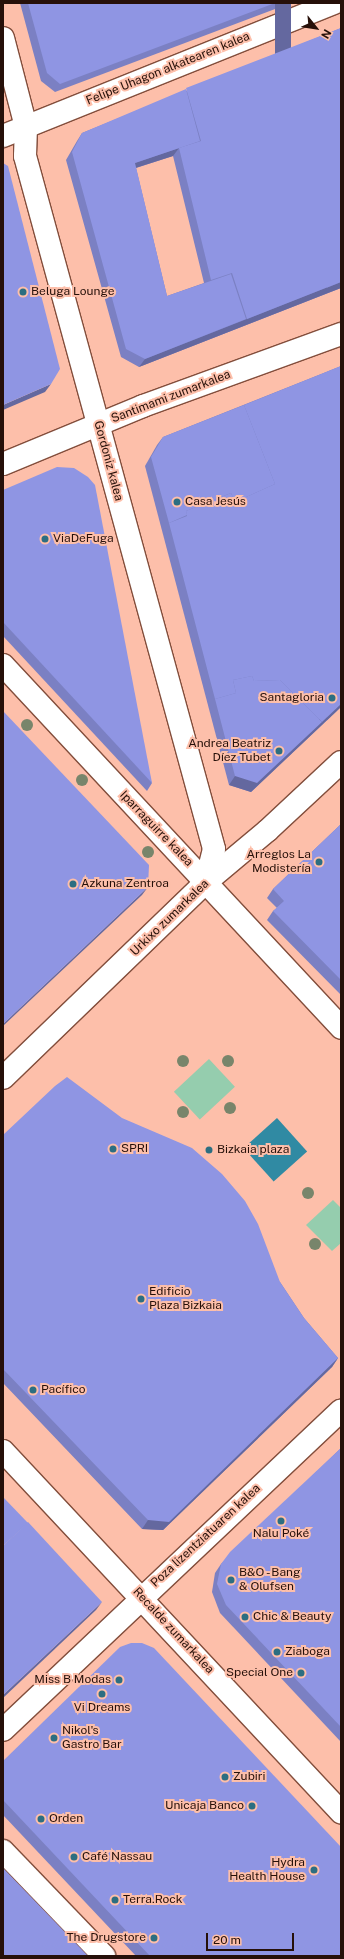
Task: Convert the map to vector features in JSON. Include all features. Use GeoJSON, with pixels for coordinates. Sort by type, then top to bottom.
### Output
{"type":"FeatureCollection","features":[{"type":"Feature","properties":{"kind":"street","name":"Felipe Uhagon alkatearen kalea"},"geometry":{"type":"LineString","coordinates":[[3,136],[334,3]]}},
{"type":"Feature","properties":{"kind":"street","name":"Gordoniz kalea"},"geometry":{"type":"LineString","coordinates":[[3,38],[26,127],[25,156],[214,849],[206,882]]}},
{"type":"Feature","properties":{"kind":"street","name":"Santimami zumarkalea"},"geometry":{"type":"LineString","coordinates":[[3,464],[98,424],[341,334]]}},
{"type":"Feature","properties":{"kind":"street","name":"Iparraguirre kalea"},"geometry":{"type":"LineString","coordinates":[[3,665],[341,1028]]}},
{"type":"Feature","properties":{"kind":"street","name":"Urkixo zumarkalea"},"geometry":{"type":"LineString","coordinates":[[3,1078],[206,882],[267,831],[341,762]]}},
{"type":"Feature","properties":{"kind":"street","name":"Poza lizentziatuaren kalea"},"geometry":{"type":"LineString","coordinates":[[3,1730],[141,1597],[341,1410]]}},
{"type":"Feature","properties":{"kind":"street","name":"Recalde zumarkalea"},"geometry":{"type":"LineString","coordinates":[[3,1451],[341,1812]]}},
{"type":"Feature","properties":{"kind":"street"},"geometry":{"type":"LineString","coordinates":[[3,1851],[104,1956]]}},
{"type":"Feature","properties":{"kind":"green space"},"geometry":{"type":"Polygon","coordinates":[[[209,1059],[235,1087],[200,1120],[174,1092],[209,1059]]]}},
{"type":"Feature","properties":{"kind":"green space"},"geometry":{"type":"Polygon","coordinates":[[[333,1200],[341,1208],[341,1243],[332,1251],[306,1225],[333,1200]]]}},
{"type":"Feature","properties":{"kind":"water"},"geometry":{"type":"Polygon","coordinates":[[[277,1118],[307,1151],[274,1182],[244,1148],[277,1118]]]}},
{"type":"Feature","properties":{"kind":"building"},"geometry":{"type":"Polygon","coordinates":[[[28,3],[275,3],[60,84],[47,73],[28,3]]]}},
{"type":"Feature","properties":{"kind":"building"},"geometry":{"type":"Polygon","coordinates":[[[341,28],[341,282],[247,319],[232,273],[211,280],[179,148],[201,141],[186,88],[341,28]]]}},
{"type":"Feature","properties":{"kind":"building"},"geometry":{"type":"Polygon","coordinates":[[[186,89],[200,141],[135,163],[167,296],[231,274],[246,319],[145,359],[126,349],[72,152],[82,133],[186,89]]]}},
{"type":"Feature","properties":{"kind":"building"},"geometry":{"type":"Polygon","coordinates":[[[3,163],[8,166],[60,369],[51,384],[3,405],[3,163]]]}},
{"type":"Feature","properties":{"kind":"building"},"geometry":{"type":"Polygon","coordinates":[[[341,366],[341,704],[322,722],[280,680],[254,681],[252,676],[233,680],[236,693],[215,699],[169,523],[187,516],[186,511],[231,493],[235,502],[275,484],[244,405],[341,366]]]}},
{"type":"Feature","properties":{"kind":"building"},"geometry":{"type":"Polygon","coordinates":[[[244,405],[275,484],[235,502],[231,493],[186,511],[187,515],[169,523],[151,457],[163,437],[244,405]]]}},
{"type":"Feature","properties":{"kind":"building"},"geometry":{"type":"Polygon","coordinates":[[[57,467],[74,468],[88,477],[95,485],[152,783],[3,622],[3,490],[57,467]]]}},
{"type":"Feature","properties":{"kind":"building"},"geometry":{"type":"Polygon","coordinates":[[[252,676],[254,681],[280,680],[322,722],[257,783],[235,776],[215,699],[236,693],[233,680],[252,676]]]}},
{"type":"Feature","properties":{"kind":"building","name":"Azkuna Zentroa"},"geometry":{"type":"Polygon","coordinates":[[[3,711],[149,865],[148,887],[3,1024],[3,711]]]}},
{"type":"Feature","properties":{"kind":"building"},"geometry":{"type":"Polygon","coordinates":[[[341,824],[341,980],[273,911],[284,901],[273,889],[341,824]]]}},
{"type":"Feature","properties":{"kind":"building","name":"Edificio Plaza Bizkaia"},"geometry":{"type":"Polygon","coordinates":[[[67,1077],[122,1118],[192,1148],[222,1174],[245,1201],[258,1224],[280,1282],[304,1318],[338,1358],[169,1522],[148,1520],[3,1369],[3,1135],[55,1086],[67,1077]]]}},
{"type":"Feature","properties":{"kind":"building"},"geometry":{"type":"Polygon","coordinates":[[[341,1448],[341,1727],[226,1605],[217,1584],[221,1564],[230,1552],[341,1448]]]}},
{"type":"Feature","properties":{"kind":"building"},"geometry":{"type":"Polygon","coordinates":[[[3,1497],[28,1523],[3,1546],[3,1497]]]}},
{"type":"Feature","properties":{"kind":"building"},"geometry":{"type":"Polygon","coordinates":[[[28,1522],[102,1602],[3,1695],[3,1546],[28,1522]]]}},
{"type":"Feature","properties":{"kind":"building"},"geometry":{"type":"Polygon","coordinates":[[[131,1643],[142,1643],[154,1648],[341,1847],[341,1956],[150,1956],[3,1800],[3,1761],[120,1647],[131,1643]]]}},
{"type":"Feature","properties":{"kind":"building"},"geometry":{"type":"Polygon","coordinates":[[[3,1868],[88,1956],[3,1956],[3,1868]]]}},
{"type":"Feature","properties":{"kind":"place","name":"Beluga Lounge"},"geometry":{"type":"Point","coordinates":[23,292]}},
{"type":"Feature","properties":{"kind":"place","name":"Casa Jesús"},"geometry":{"type":"Point","coordinates":[177,502]}},
{"type":"Feature","properties":{"kind":"place","name":"ViaDeFuga"},"geometry":{"type":"Point","coordinates":[45,539]}},
{"type":"Feature","properties":{"kind":"place","name":"Santagloria"},"geometry":{"type":"Point","coordinates":[332,698]}},
{"type":"Feature","properties":{"kind":"place","name":"Andrea Beatriz Díez Tubet"},"geometry":{"type":"Point","coordinates":[279,751]}},
{"type":"Feature","properties":{"kind":"place","name":"Arreglos La Modistería"},"geometry":{"type":"Point","coordinates":[319,862]}},
{"type":"Feature","properties":{"kind":"place","name":"Azkuna Zentroa"},"geometry":{"type":"Point","coordinates":[73,884]}},
{"type":"Feature","properties":{"kind":"place","name":"SPRI"},"geometry":{"type":"Point","coordinates":[113,1149]}},
{"type":"Feature","properties":{"kind":"place","name":"Bizkaia plaza"},"geometry":{"type":"Point","coordinates":[209,1150]}},
{"type":"Feature","properties":{"kind":"place","name":"Edificio Plaza Bizkaia"},"geometry":{"type":"Point","coordinates":[141,1299]}},
{"type":"Feature","properties":{"kind":"place","name":"Pacífico"},"geometry":{"type":"Point","coordinates":[33,1390]}},
{"type":"Feature","properties":{"kind":"place","name":"Nalu Poké"},"geometry":{"type":"Point","coordinates":[281,1521]}},
{"type":"Feature","properties":{"kind":"place","name":"B&O - Bang & Olufsen"},"geometry":{"type":"Point","coordinates":[231,1580]}},
{"type":"Feature","properties":{"kind":"place","name":"Chic & Beauty"},"geometry":{"type":"Point","coordinates":[245,1617]}},
{"type":"Feature","properties":{"kind":"place","name":"Ziaboga"},"geometry":{"type":"Point","coordinates":[277,1652]}},
{"type":"Feature","properties":{"kind":"place","name":"Special One"},"geometry":{"type":"Point","coordinates":[301,1673]}},
{"type":"Feature","properties":{"kind":"place","name":"Miss B Modas"},"geometry":{"type":"Point","coordinates":[119,1680]}},
{"type":"Feature","properties":{"kind":"place","name":"Vi Dreams"},"geometry":{"type":"Point","coordinates":[102,1694]}},
{"type":"Feature","properties":{"kind":"place","name":"Nikol's Gastro Bar"},"geometry":{"type":"Point","coordinates":[54,1738]}},
{"type":"Feature","properties":{"kind":"place","name":"Zubiri"},"geometry":{"type":"Point","coordinates":[225,1777]}},
{"type":"Feature","properties":{"kind":"place","name":"Unicaja Banco"},"geometry":{"type":"Point","coordinates":[252,1806]}},
{"type":"Feature","properties":{"kind":"place","name":"Orden"},"geometry":{"type":"Point","coordinates":[41,1819]}},
{"type":"Feature","properties":{"kind":"place","name":"Café Nassau"},"geometry":{"type":"Point","coordinates":[74,1857]}},
{"type":"Feature","properties":{"kind":"place","name":"Hydra Health House"},"geometry":{"type":"Point","coordinates":[314,1870]}},
{"type":"Feature","properties":{"kind":"place","name":"Terra.Rock"},"geometry":{"type":"Point","coordinates":[115,1900]}},
{"type":"Feature","properties":{"kind":"place","name":"The Drugstore"},"geometry":{"type":"Point","coordinates":[154,1938]}}]}
